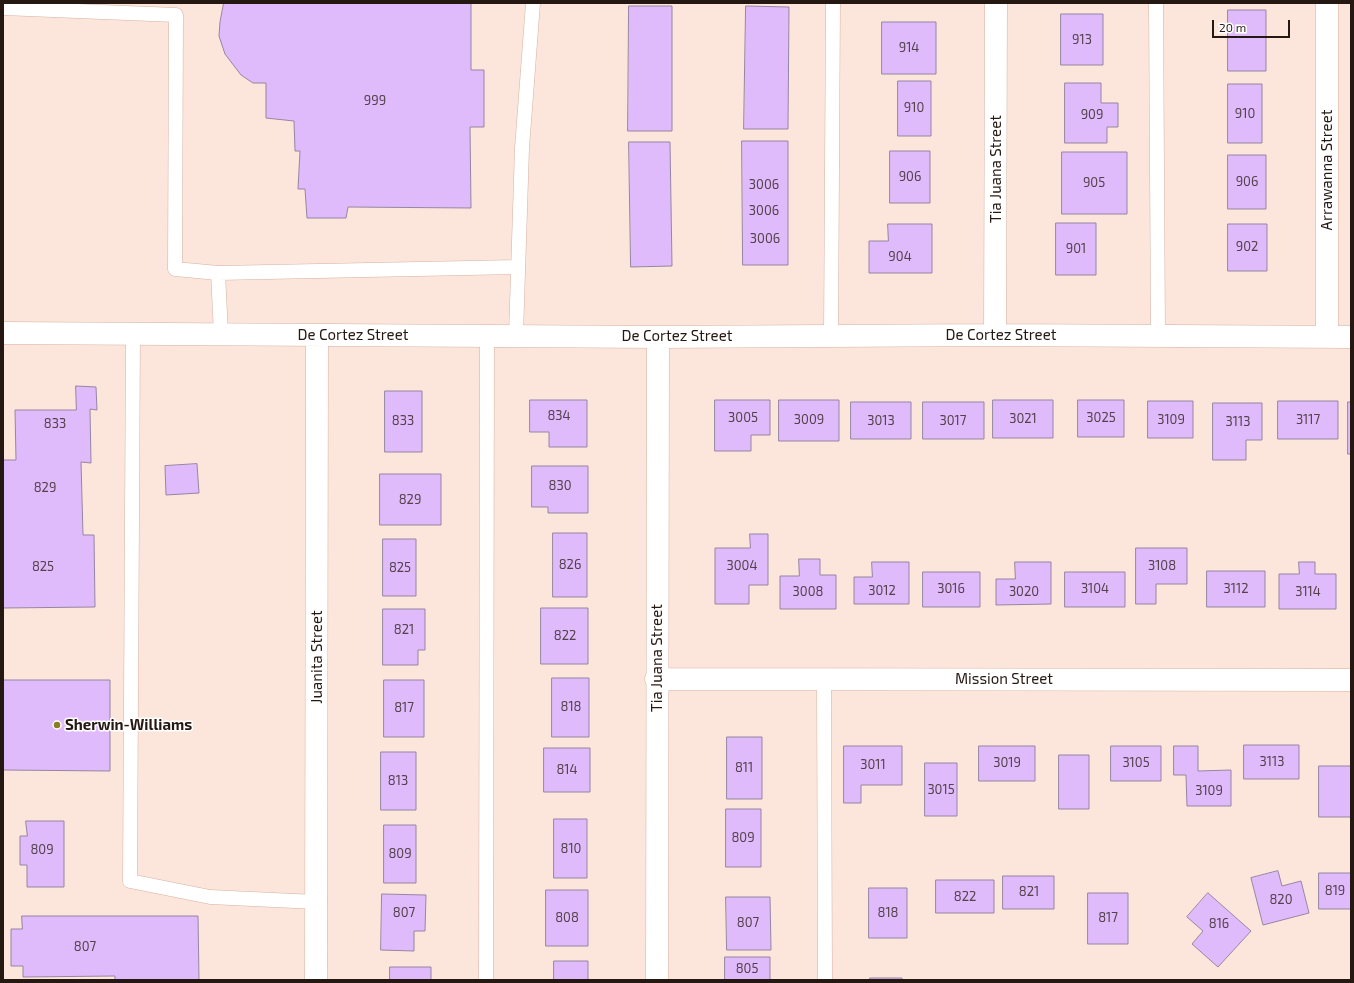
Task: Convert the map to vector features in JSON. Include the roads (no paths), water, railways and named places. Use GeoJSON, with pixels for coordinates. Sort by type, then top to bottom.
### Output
{"type":"FeatureCollection","features":[{"type":"Feature","properties":{"kind":"street","name":"Tia Juana Street"},"geometry":{"type":"LineString","coordinates":[[995,334],[996,3]]}},
{"type":"Feature","properties":{"kind":"street","name":"Arrawanna Street"},"geometry":{"type":"LineString","coordinates":[[1327,3],[1327,337]]}},
{"type":"Feature","properties":{"kind":"street","name":"De Cortez Street"},"geometry":{"type":"LineString","coordinates":[[3,333],[658,337],[995,334],[1351,337]]}},
{"type":"Feature","properties":{"kind":"street","name":"Juanita Street"},"geometry":{"type":"LineString","coordinates":[[316,980],[317,334]]}},
{"type":"Feature","properties":{"kind":"street","name":"Tia Juana Street"},"geometry":{"type":"LineString","coordinates":[[657,980],[656,679],[658,337]]}},
{"type":"Feature","properties":{"kind":"street","name":"Mission Street"},"geometry":{"type":"LineString","coordinates":[[656,679],[1351,680]]}},
{"type":"Feature","properties":{"kind":"lane"},"geometry":{"type":"LineString","coordinates":[[516,335],[522,148],[533,3]]}},
{"type":"Feature","properties":{"kind":"lane"},"geometry":{"type":"LineString","coordinates":[[831,335],[833,3]]}},
{"type":"Feature","properties":{"kind":"lane"},"geometry":{"type":"LineString","coordinates":[[1156,3],[1158,336]]}},
{"type":"Feature","properties":{"kind":"lane"},"geometry":{"type":"LineString","coordinates":[[3,8],[176,9],[175,268],[218,273],[518,267]]}},
{"type":"Feature","properties":{"kind":"lane"},"geometry":{"type":"LineString","coordinates":[[218,273],[221,334]]}},
{"type":"Feature","properties":{"kind":"lane"},"geometry":{"type":"LineString","coordinates":[[133,334],[130,881],[210,896],[316,902]]}},
{"type":"Feature","properties":{"kind":"lane"},"geometry":{"type":"LineString","coordinates":[[486,980],[487,335]]}},
{"type":"Feature","properties":{"kind":"lane"},"geometry":{"type":"LineString","coordinates":[[824,679],[825,980]]}},
{"type":"Feature","properties":{"kind":"place","name":"Sherwin-Williams"},"geometry":{"type":"Point","coordinates":[57,725]}}]}
